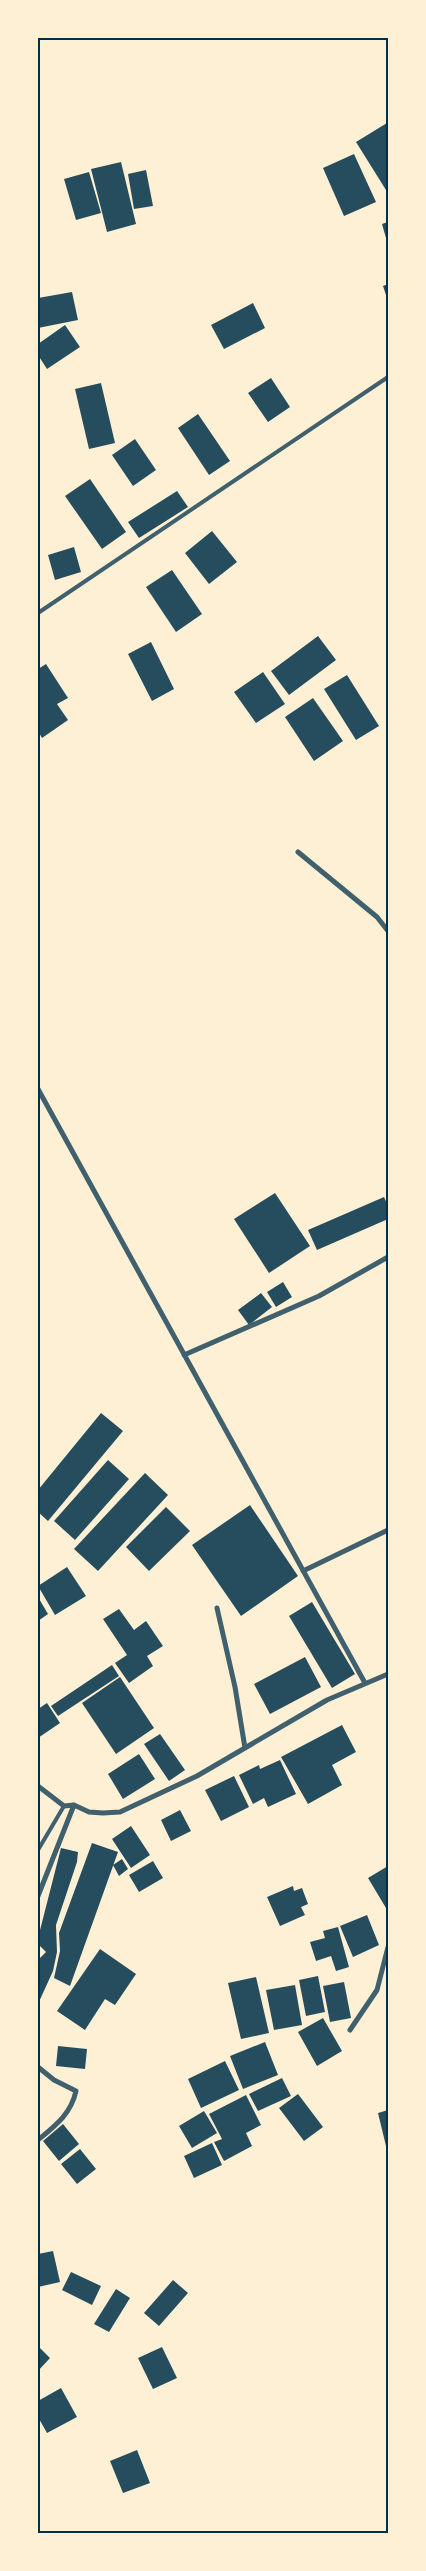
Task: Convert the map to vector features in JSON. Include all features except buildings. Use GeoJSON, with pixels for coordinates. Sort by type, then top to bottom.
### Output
{"type":"FeatureCollection","features":[{"type":"Feature","properties":{"kind":"street"},"geometry":{"type":"LineString","coordinates":[[298,852],[377,917],[388,931]]}},
{"type":"Feature","properties":{"kind":"street"},"geometry":{"type":"LineString","coordinates":[[38,1089],[365,1683]]}},
{"type":"Feature","properties":{"kind":"street"},"geometry":{"type":"LineString","coordinates":[[184,1355],[319,1296],[388,1257]]}},
{"type":"Feature","properties":{"kind":"street"},"geometry":{"type":"LineString","coordinates":[[303,1571],[388,1530]]}},
{"type":"Feature","properties":{"kind":"street"},"geometry":{"type":"LineString","coordinates":[[217,1608],[235,1687],[244,1748]]}},
{"type":"Feature","properties":{"kind":"street"},"geometry":{"type":"LineString","coordinates":[[38,1786],[64,1806],[74,1805],[89,1812],[120,1812],[188,1781],[327,1700],[388,1674]]}},
{"type":"Feature","properties":{"kind":"street"},"geometry":{"type":"LineString","coordinates":[[38,1896],[74,1805]]}},
{"type":"Feature","properties":{"kind":"street"},"geometry":{"type":"LineString","coordinates":[[350,2030],[377,1990],[388,1947]]}},
{"type":"Feature","properties":{"kind":"street"},"geometry":{"type":"LineString","coordinates":[[38,2067],[54,2080],[76,2090],[73,2105],[38,2140]]}},
{"type":"Feature","properties":{"kind":"lane"},"geometry":{"type":"LineString","coordinates":[[38,613],[388,377]]}},
{"type":"Feature","properties":{"kind":"lane"},"geometry":{"type":"LineString","coordinates":[[38,1850],[64,1806]]}}]}
